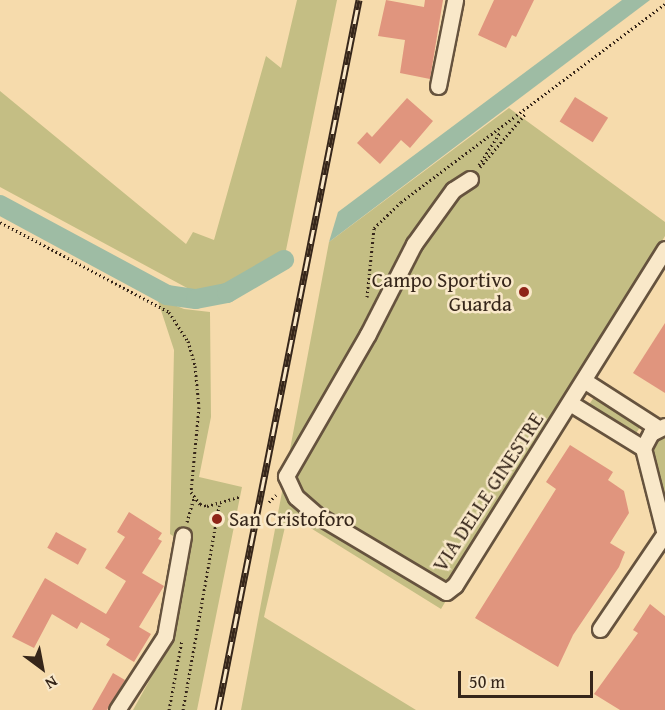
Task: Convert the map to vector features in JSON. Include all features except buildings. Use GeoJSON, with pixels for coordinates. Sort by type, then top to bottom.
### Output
{"type":"FeatureCollection","features":[{"type":"Feature","properties":{"kind":"street"},"geometry":{"type":"LineString","coordinates":[[438,86],[455,0]]}},
{"type":"Feature","properties":{"kind":"street","name":"VIA DELLE GINESTRE"},"geometry":{"type":"LineString","coordinates":[[470,179],[453,190],[414,244],[368,334],[299,448],[286,476],[289,486],[317,515],[446,592],[454,585],[585,381],[665,249]]}},
{"type":"Feature","properties":{"kind":"street"},"geometry":{"type":"LineString","coordinates":[[585,381],[661,427],[643,448],[665,534],[600,629]]}},
{"type":"Feature","properties":{"kind":"street","name":"VIA DELLE GINESTRE"},"geometry":{"type":"LineString","coordinates":[[570,403],[643,448]]}},
{"type":"Feature","properties":{"kind":"street"},"geometry":{"type":"LineString","coordinates":[[117,710],[165,636],[183,536]]}},
{"type":"Feature","properties":{"kind":"path"},"geometry":{"type":"LineString","coordinates":[[470,179],[531,106]]}},
{"type":"Feature","properties":{"kind":"path"},"geometry":{"type":"LineString","coordinates":[[470,179],[503,128]]}},
{"type":"Feature","properties":{"kind":"path"},"geometry":{"type":"LineString","coordinates":[[0,222],[169,312],[188,341],[195,366],[198,407],[191,492],[200,504],[219,505],[241,496]]}},
{"type":"Feature","properties":{"kind":"path"},"geometry":{"type":"LineString","coordinates":[[183,536],[194,498]]}},
{"type":"Feature","properties":{"kind":"path"},"geometry":{"type":"LineString","coordinates":[[183,710],[219,505]]}},
{"type":"Feature","properties":{"kind":"shaded area"},"geometry":{"type":"Polygon","coordinates":[[[297,0],[337,0],[285,255],[230,287],[205,292],[189,289],[0,187],[0,91],[186,244],[193,232],[214,240],[266,56],[281,68],[297,0]]]}},
{"type":"Feature","properties":{"kind":"shaded area"},"geometry":{"type":"Polygon","coordinates":[[[622,0],[650,0],[329,242],[338,212],[622,0]]]}},
{"type":"Feature","properties":{"kind":"shaded area"},"geometry":{"type":"Polygon","coordinates":[[[509,108],[665,222],[665,236],[441,609],[288,514],[264,617],[416,710],[241,710],[329,242],[509,108]]]}},
{"type":"Feature","properties":{"kind":"shaded area"},"geometry":{"type":"Polygon","coordinates":[[[157,298],[184,309],[210,312],[211,417],[199,477],[242,487],[197,710],[133,710],[153,674],[179,540],[170,534],[174,350],[157,298]]]}},
{"type":"Feature","properties":{"kind":"shaded area"},"geometry":{"type":"Polygon","coordinates":[[[596,394],[642,424],[634,437],[588,407],[596,394]]]}},
{"type":"Feature","properties":{"kind":"shaded area"},"geometry":{"type":"Polygon","coordinates":[[[665,437],[665,512],[651,452],[657,440],[665,437]]]}},
{"type":"Feature","properties":{"kind":"waterway"},"geometry":{"type":"LineString","coordinates":[[0,205],[167,295],[196,299],[227,293],[284,260]]}},
{"type":"Feature","properties":{"kind":"railway"},"geometry":{"type":"LineString","coordinates":[[218,710],[359,0]]}},
{"type":"Feature","properties":{"kind":"place","name":"Campo Sportivo Guarda"},"geometry":{"type":"Point","coordinates":[524,292]}},
{"type":"Feature","properties":{"kind":"place","name":"San Cristoforo"},"geometry":{"type":"Point","coordinates":[217,519]}}]}
